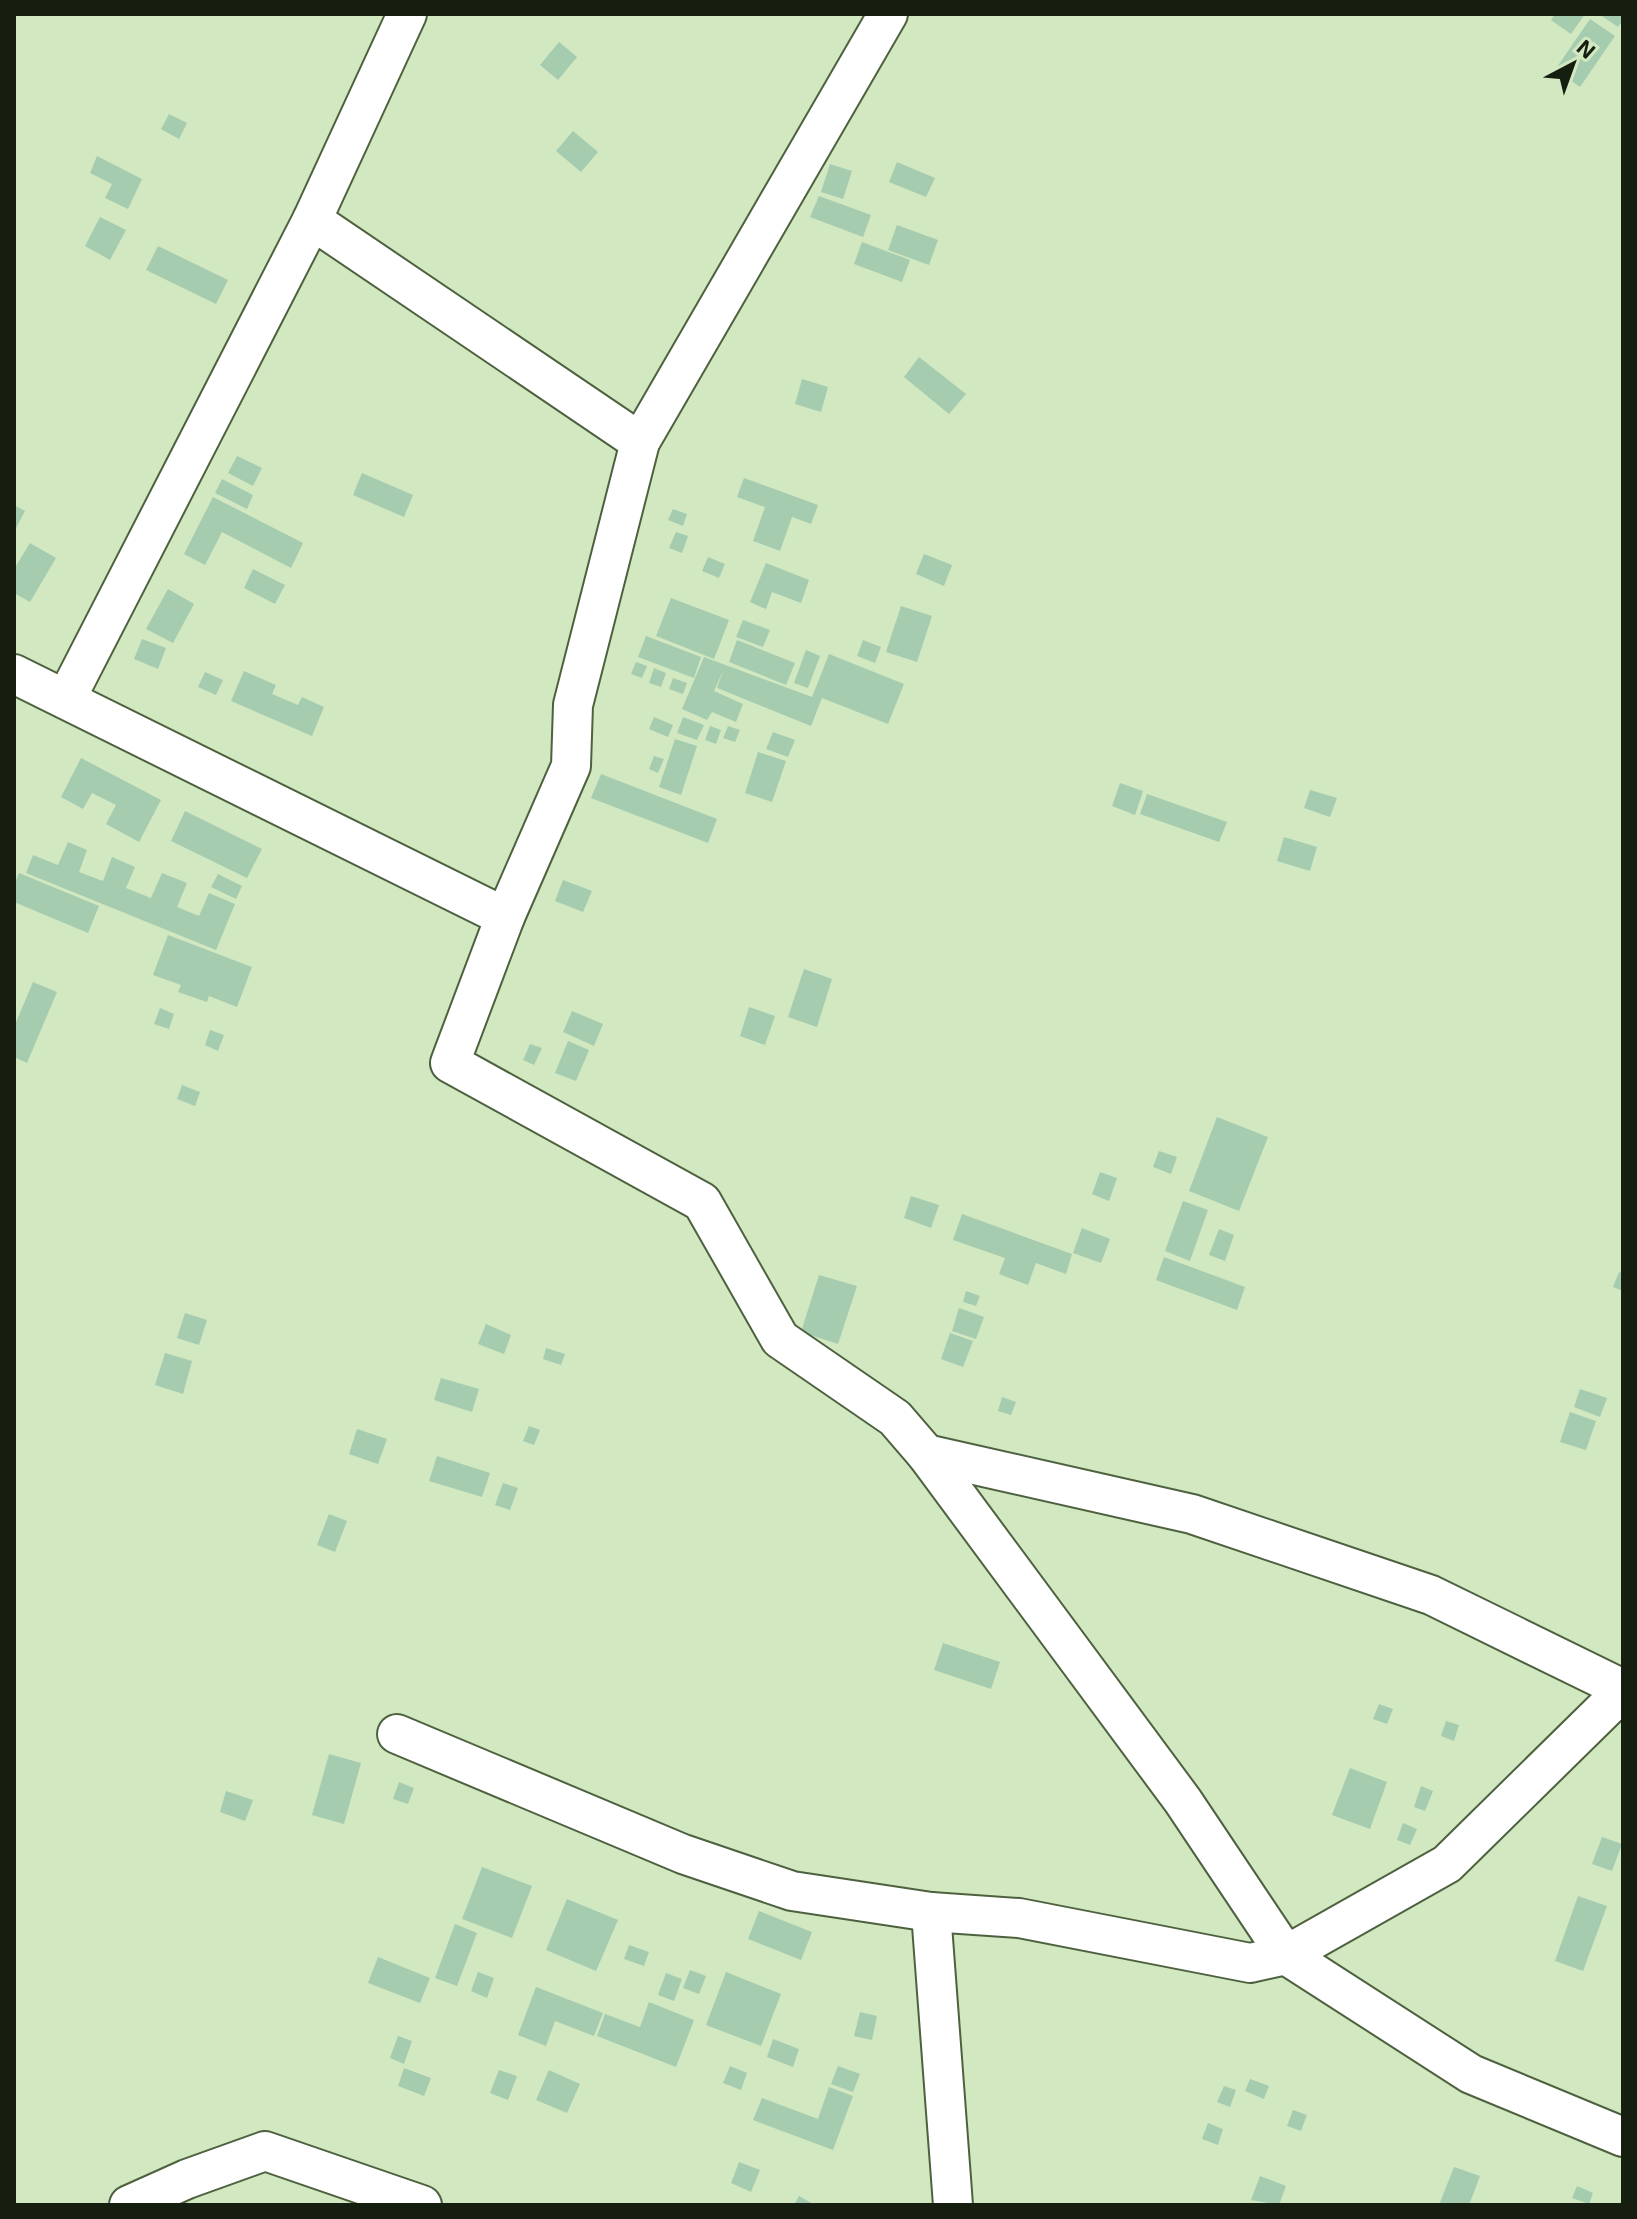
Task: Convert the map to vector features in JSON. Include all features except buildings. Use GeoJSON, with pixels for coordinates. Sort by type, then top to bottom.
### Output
{"type":"FeatureCollection","features":[{"type":"Feature","properties":{"kind":"street"},"geometry":{"type":"LineString","coordinates":[[66,699],[312,220],[407,14]]}},
{"type":"Feature","properties":{"kind":"street"},"geometry":{"type":"LineString","coordinates":[[888,14],[640,442],[573,705],[571,766],[505,917],[450,1063],[702,1202],[780,1339],[895,1418],[926,1454],[1183,1801],[1286,1955],[1471,2074],[1623,2137]]}},
{"type":"Feature","properties":{"kind":"street"},"geometry":{"type":"LineString","coordinates":[[312,220],[640,442]]}},
{"type":"Feature","properties":{"kind":"street"},"geometry":{"type":"LineString","coordinates":[[14,674],[505,917]]}},
{"type":"Feature","properties":{"kind":"street"},"geometry":{"type":"LineString","coordinates":[[397,1734],[683,1854],[792,1891],[931,1912],[1019,1918],[1250,1963],[1286,1955],[1447,1864],[1623,1690],[1431,1595],[1222,1524],[1192,1514],[926,1454]]}},
{"type":"Feature","properties":{"kind":"street"},"geometry":{"type":"LineString","coordinates":[[931,1912],[953,2205]]}},
{"type":"Feature","properties":{"kind":"street"},"geometry":{"type":"LineString","coordinates":[[129,2205],[187,2179],[265,2151],[422,2205]]}}]}
